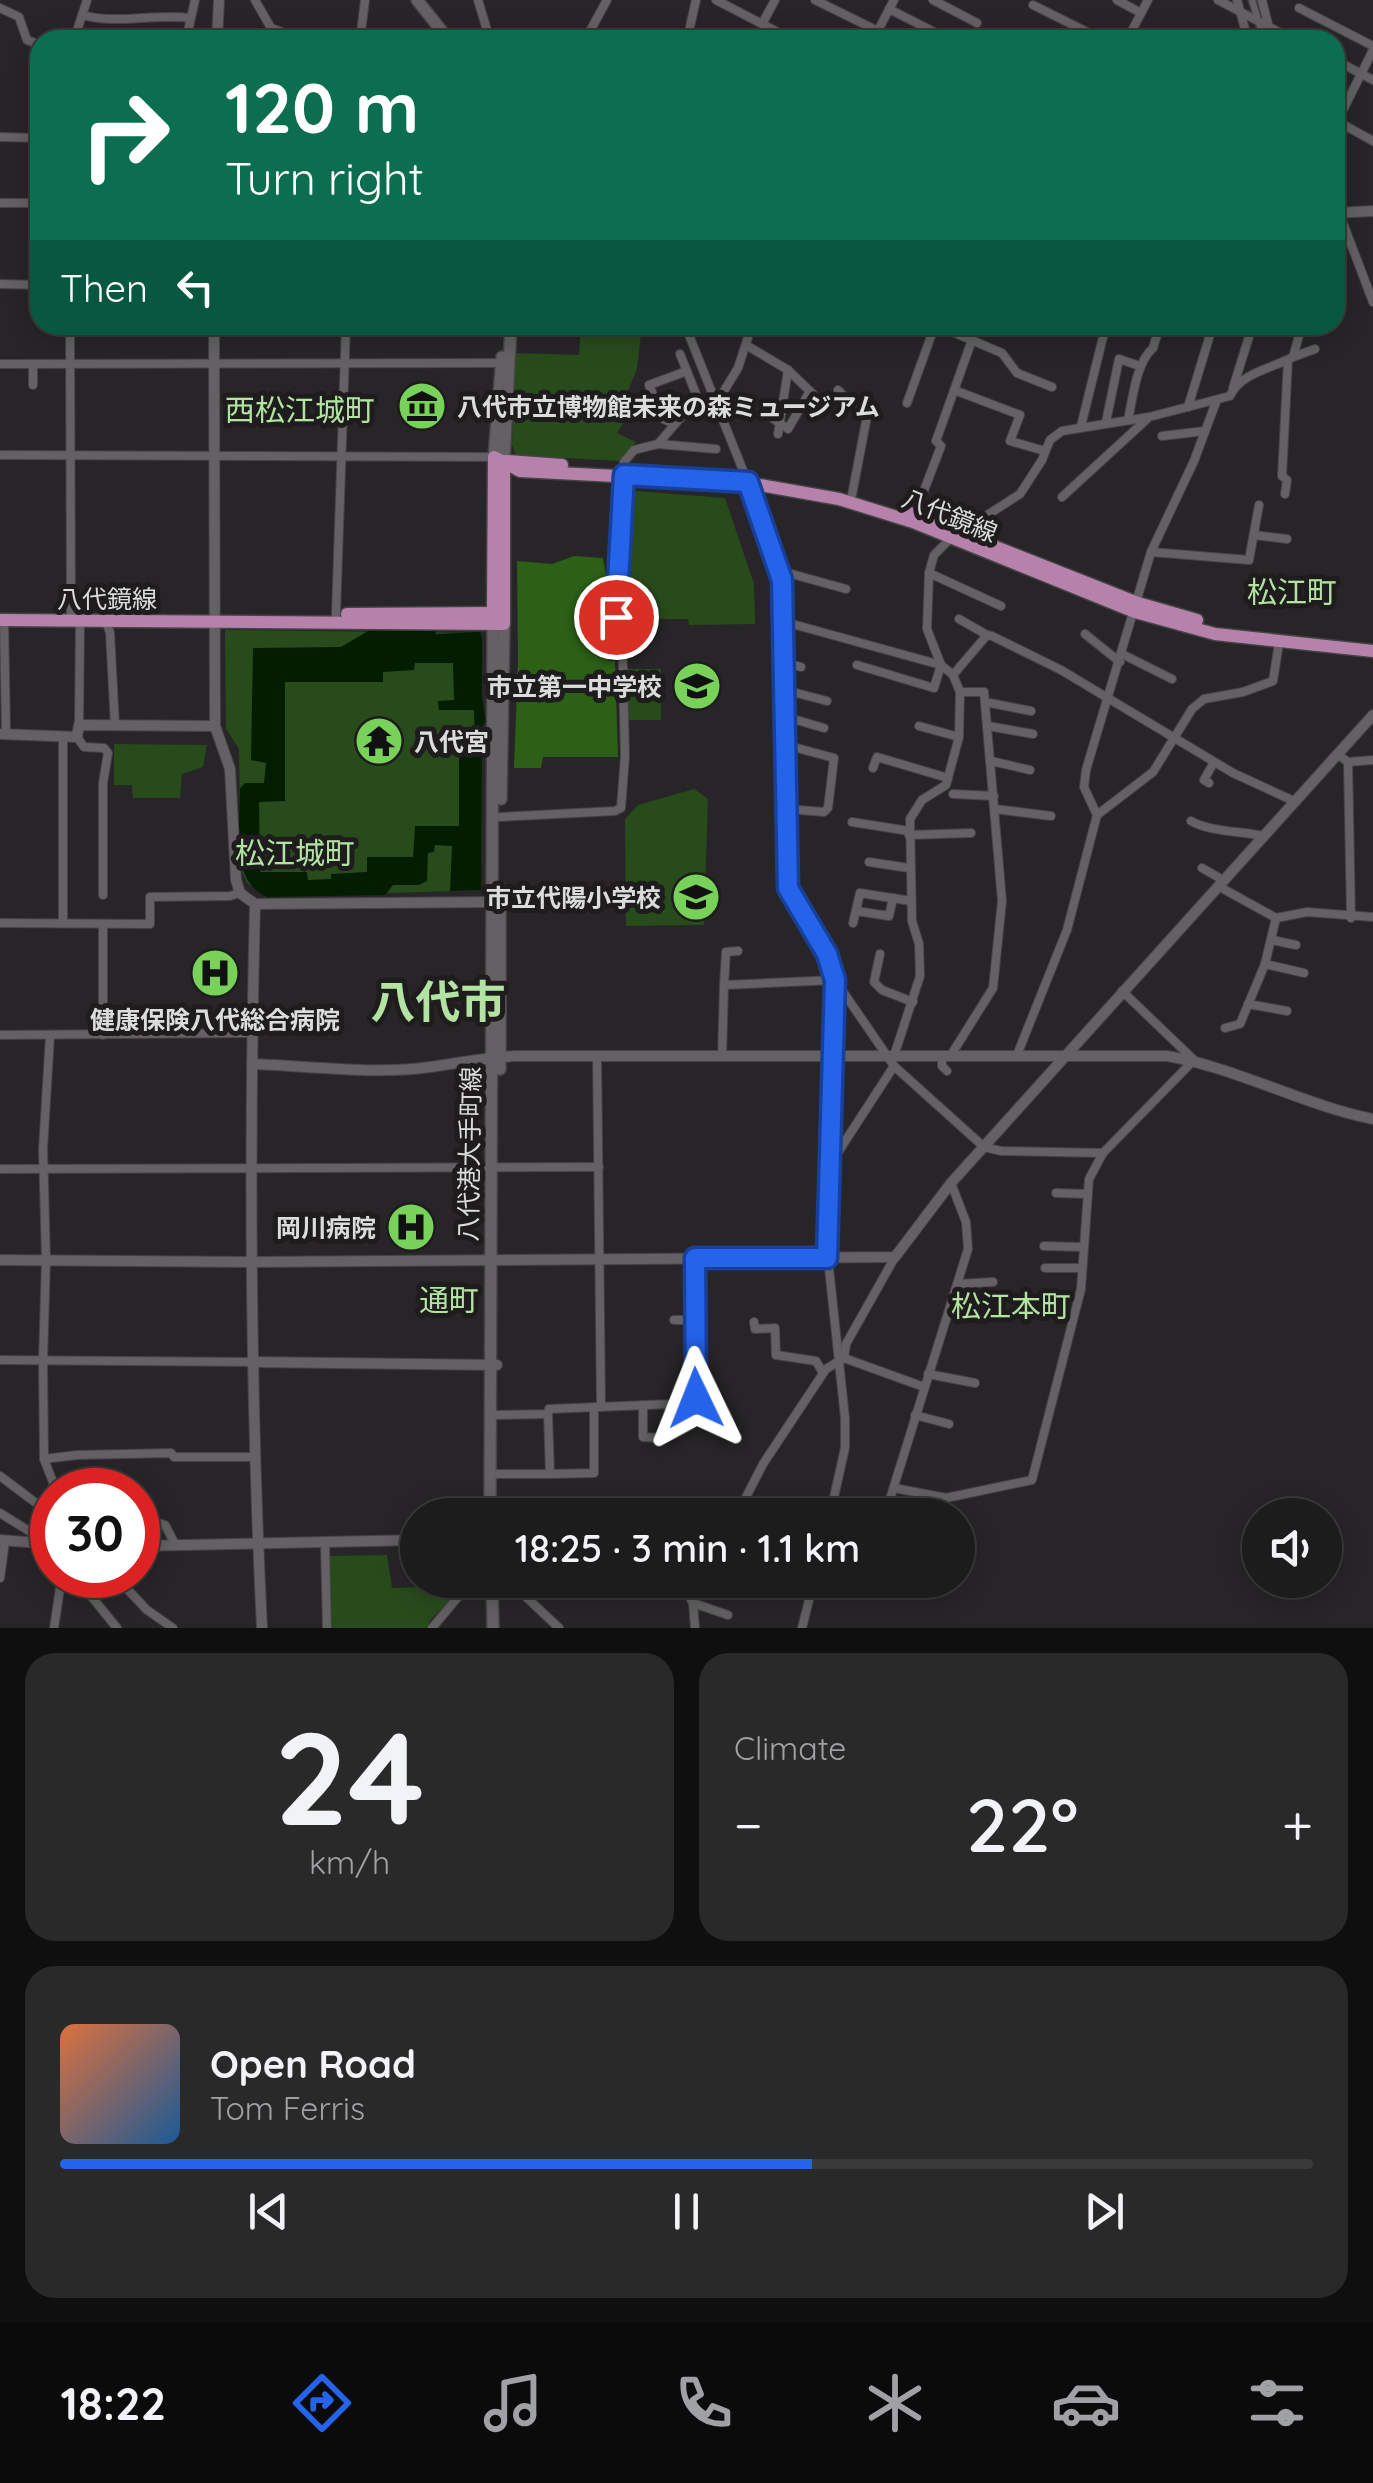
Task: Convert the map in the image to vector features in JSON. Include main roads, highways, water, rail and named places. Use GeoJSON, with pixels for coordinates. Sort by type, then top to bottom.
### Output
{"type":"FeatureCollection","features":[{"type":"Feature","properties":{"kind":"main road"},"geometry":{"type":"LineString","coordinates":[[417,0],[440,30]]}},
{"type":"Feature","properties":{"kind":"main road"},"geometry":{"type":"LineString","coordinates":[[425,0],[449,30]]}},
{"type":"Feature","properties":{"kind":"main road"},"geometry":{"type":"LineString","coordinates":[[499,618],[499,459],[507,335]]}},
{"type":"Feature","properties":{"kind":"main road","name":"八代鏡線"},"geometry":{"type":"LineString","coordinates":[[499,459],[747,479],[852,495],[915,514],[955,536]]}},
{"type":"Feature","properties":{"kind":"main road","name":"八代鏡線"},"geometry":{"type":"LineString","coordinates":[[747,479],[840,499],[955,536],[1136,608],[1215,634],[1373,651]]}},
{"type":"Feature","properties":{"kind":"main road","name":"八代鏡線"},"geometry":{"type":"LineString","coordinates":[[1136,608],[1215,626],[1373,644]]}},
{"type":"Feature","properties":{"kind":"main road","name":"八代鏡線"},"geometry":{"type":"LineString","coordinates":[[215,620],[228,616],[336,614],[499,618]]}},
{"type":"Feature","properties":{"kind":"main road","name":"八代鏡線"},"geometry":{"type":"LineString","coordinates":[[2,620],[499,618]]}},
{"type":"Feature","properties":{"kind":"main road","name":"八代港大手町線"},"geometry":{"type":"LineString","coordinates":[[496,902],[500,817],[499,618]]}},
{"type":"Feature","properties":{"kind":"main road","name":"八代港大手町線"},"geometry":{"type":"LineString","coordinates":[[492,1498],[499,618]]}},
{"type":"Feature","properties":{"kind":"main road","name":"八代港大手町線"},"geometry":{"type":"LineString","coordinates":[[494,1365],[494,1498]]}},
{"type":"Feature","properties":{"kind":"main road"},"geometry":{"type":"LineString","coordinates":[[492,1598],[493,1628]]}},
{"type":"Feature","properties":{"kind":"place","name":"八代市立博物館未来の森ミュージアム"},"geometry":{"type":"Point","coordinates":[422,406]}},
{"type":"Feature","properties":{"kind":"place","name":"市立第一中学校"},"geometry":{"type":"Point","coordinates":[697,686]}},
{"type":"Feature","properties":{"kind":"place","name":"八代宮"},"geometry":{"type":"Point","coordinates":[379,741]}},
{"type":"Feature","properties":{"kind":"place","name":"市立代陽小学校"},"geometry":{"type":"Point","coordinates":[696,897]}},
{"type":"Feature","properties":{"kind":"place","name":"健康保険八代総合病院"},"geometry":{"type":"Point","coordinates":[215,973]}},
{"type":"Feature","properties":{"kind":"place","name":"岡川病院"},"geometry":{"type":"Point","coordinates":[411,1227]}},
{"type":"Feature","properties":{"kind":"district","name":"西松江城町"},"geometry":{"type":"Point","coordinates":[300,410]}},
{"type":"Feature","properties":{"kind":"district","name":"松江町"},"geometry":{"type":"Point","coordinates":[1292,592]}},
{"type":"Feature","properties":{"kind":"district","name":"松江城町"},"geometry":{"type":"Point","coordinates":[295,853]}},
{"type":"Feature","properties":{"kind":"district","name":"八代市"},"geometry":{"type":"Point","coordinates":[438,1001]}},
{"type":"Feature","properties":{"kind":"district","name":"通町"},"geometry":{"type":"Point","coordinates":[449,1300]}},
{"type":"Feature","properties":{"kind":"district","name":"松江本町"},"geometry":{"type":"Point","coordinates":[1011,1306]}}]}
